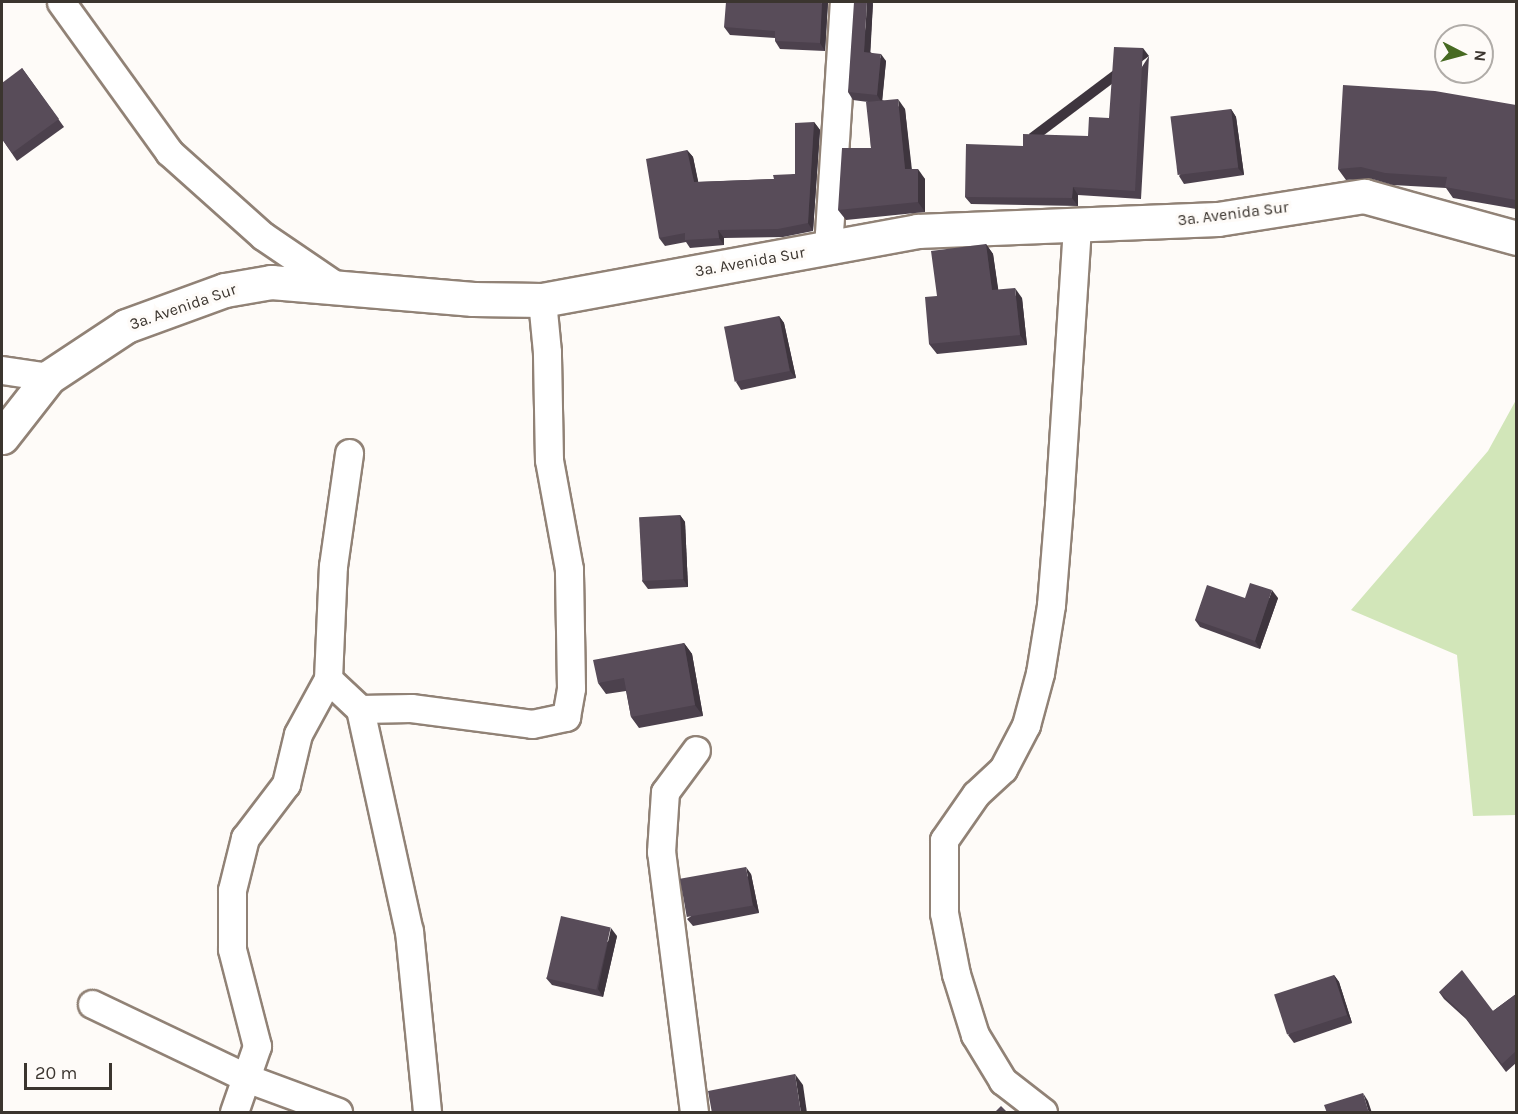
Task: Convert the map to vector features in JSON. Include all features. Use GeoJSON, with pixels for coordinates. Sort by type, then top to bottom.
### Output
{"type":"FeatureCollection","features":[{"type":"Feature","properties":{"kind":"street"},"geometry":{"type":"LineString","coordinates":[[61,2],[169,152],[263,236],[335,285]]}},
{"type":"Feature","properties":{"kind":"street"},"geometry":{"type":"LineString","coordinates":[[828,248],[844,2]]}},
{"type":"Feature","properties":{"kind":"street","name":"3a. Avenida Sur"},"geometry":{"type":"LineString","coordinates":[[2,437],[49,378],[126,326],[225,290],[272,282],[335,285],[473,299],[542,300],[916,231],[1077,227],[1218,219],[1364,196],[1516,238]]}},
{"type":"Feature","properties":{"kind":"street"},"geometry":{"type":"LineString","coordinates":[[1043,1113],[1003,1081],[975,1035],[956,974],[944,913],[944,840],[976,794],[1003,769],[1026,725],[1040,673],[1058,516],[1077,227]]}},
{"type":"Feature","properties":{"kind":"street"},"geometry":{"type":"LineString","coordinates":[[360,709],[411,708],[532,724],[566,717],[571,688],[568,569],[549,460],[547,352],[542,300]]}},
{"type":"Feature","properties":{"kind":"street"},"geometry":{"type":"LineString","coordinates":[[2,370],[49,378]]}},
{"type":"Feature","properties":{"kind":"street"},"geometry":{"type":"LineString","coordinates":[[234,1113],[249,1079],[257,1046],[232,949],[232,891],[246,838],[286,784],[298,734],[328,679],[333,566],[349,453]]}},
{"type":"Feature","properties":{"kind":"street"},"geometry":{"type":"LineString","coordinates":[[328,679],[360,709],[409,931],[428,1113]]}},
{"type":"Feature","properties":{"kind":"street"},"geometry":{"type":"LineString","coordinates":[[694,1113],[661,852],[665,792],[696,750]]}},
{"type":"Feature","properties":{"kind":"street"},"geometry":{"type":"LineString","coordinates":[[92,1004],[249,1079],[338,1113]]}},
{"type":"Feature","properties":{"kind":"green space"},"geometry":{"type":"Polygon","coordinates":[[[1516,400],[1516,815],[1473,816],[1457,655],[1351,610],[1488,451],[1516,400]]]}},
{"type":"Feature","properties":{"kind":"building"},"geometry":{"type":"Polygon","coordinates":[[[726,2],[822,2],[820,43],[775,41],[775,31],[724,27],[726,2]]]}},
{"type":"Feature","properties":{"kind":"building"},"geometry":{"type":"Polygon","coordinates":[[[854,2],[867,2],[864,52],[881,54],[877,95],[848,92],[854,2]]]}},
{"type":"Feature","properties":{"kind":"building"},"geometry":{"type":"Polygon","coordinates":[[[1114,47],[1143,48],[1135,191],[1073,187],[1072,198],[965,197],[966,144],[1023,146],[1023,134],[1088,136],[1089,117],[1109,118],[1114,47]]]}},
{"type":"Feature","properties":{"kind":"building"},"geometry":{"type":"Polygon","coordinates":[[[22,68],[59,119],[12,153],[2,139],[2,83],[22,68]]]}},
{"type":"Feature","properties":{"kind":"building"},"geometry":{"type":"Polygon","coordinates":[[[1343,85],[1435,91],[1516,105],[1516,200],[1445,187],[1447,177],[1385,173],[1361,167],[1338,169],[1343,85]]]}},
{"type":"Feature","properties":{"kind":"building"},"geometry":{"type":"Polygon","coordinates":[[[898,99],[905,169],[918,169],[918,202],[838,210],[842,148],[871,148],[866,102],[898,99]]]}},
{"type":"Feature","properties":{"kind":"building"},"geometry":{"type":"Polygon","coordinates":[[[1231,109],[1238,168],[1178,175],[1170,116],[1231,109]]]}},
{"type":"Feature","properties":{"kind":"building"},"geometry":{"type":"Polygon","coordinates":[[[814,122],[808,223],[778,229],[718,230],[719,238],[685,240],[685,233],[659,238],[646,159],[687,150],[694,182],[774,179],[773,175],[795,174],[795,123],[814,122]]]}},
{"type":"Feature","properties":{"kind":"building"},"geometry":{"type":"Polygon","coordinates":[[[986,244],[992,290],[1015,288],[1020,335],[929,344],[925,297],[937,296],[931,251],[986,244]]]}},
{"type":"Feature","properties":{"kind":"building"},"geometry":{"type":"Polygon","coordinates":[[[779,316],[790,371],[735,382],[724,327],[779,316]]]}},
{"type":"Feature","properties":{"kind":"building"},"geometry":{"type":"Polygon","coordinates":[[[680,515],[683,579],[642,581],[639,517],[680,515]]]}},
{"type":"Feature","properties":{"kind":"building"},"geometry":{"type":"Polygon","coordinates":[[[1250,583],[1272,590],[1255,641],[1195,620],[1207,585],[1245,598],[1250,583]]]}},
{"type":"Feature","properties":{"kind":"building"},"geometry":{"type":"Polygon","coordinates":[[[684,643],[695,705],[631,717],[624,678],[598,683],[593,660],[684,643]]]}},
{"type":"Feature","properties":{"kind":"building"},"geometry":{"type":"Polygon","coordinates":[[[746,867],[753,905],[687,917],[680,879],[746,867]]]}},
{"type":"Feature","properties":{"kind":"building"},"geometry":{"type":"Polygon","coordinates":[[[561,916],[611,927],[596,990],[547,978],[561,916]]]}},
{"type":"Feature","properties":{"kind":"building"},"geometry":{"type":"Polygon","coordinates":[[[1462,970],[1493,1011],[1516,994],[1516,1051],[1502,1064],[1461,1012],[1439,992],[1462,970]]]}},
{"type":"Feature","properties":{"kind":"building"},"geometry":{"type":"Polygon","coordinates":[[[1334,975],[1347,1015],[1287,1034],[1274,994],[1334,975]]]}},
{"type":"Feature","properties":{"kind":"building"},"geometry":{"type":"Polygon","coordinates":[[[795,1074],[801,1113],[712,1113],[708,1091],[795,1074]]]}},
{"type":"Feature","properties":{"kind":"building"},"geometry":{"type":"Polygon","coordinates":[[[1363,1093],[1369,1113],[1327,1113],[1324,1105],[1363,1093]]]}},
{"type":"Feature","properties":{"kind":"building"},"geometry":{"type":"Polygon","coordinates":[[[1001,1106],[1008,1113],[994,1113],[1001,1106]]]}}]}
